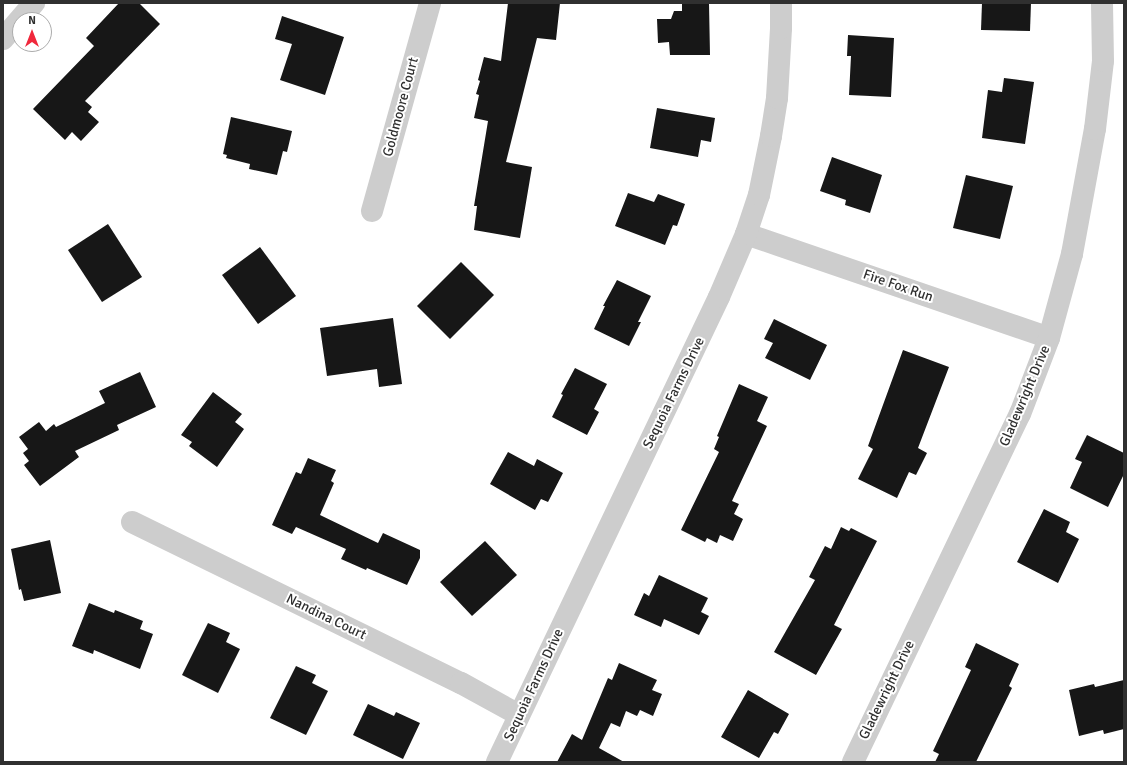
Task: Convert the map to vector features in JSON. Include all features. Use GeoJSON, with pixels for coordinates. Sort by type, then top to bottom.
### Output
{"type":"FeatureCollection","features":[{"type":"Feature","properties":{"kind":"street"},"geometry":{"type":"LineString","coordinates":[[3,39],[34,3]]}},
{"type":"Feature","properties":{"kind":"street","name":"Goldmoore Court"},"geometry":{"type":"LineString","coordinates":[[372,211],[430,3]]}},
{"type":"Feature","properties":{"kind":"street","name":"Sequoia Farms Drive"},"geometry":{"type":"LineString","coordinates":[[497,762],[716,304],[746,234],[759,195],[771,136],[777,90],[781,28],[780,3]]}},
{"type":"Feature","properties":{"kind":"street","name":"Gladewright Drive"},"geometry":{"type":"LineString","coordinates":[[853,762],[1020,414],[1049,338],[1072,254],[1095,129],[1103,61],[1102,3]]}},
{"type":"Feature","properties":{"kind":"street","name":"Fire Fox Run"},"geometry":{"type":"LineString","coordinates":[[746,234],[1049,338]]}},
{"type":"Feature","properties":{"kind":"street","name":"Nandina Court"},"geometry":{"type":"LineString","coordinates":[[132,522],[461,683],[519,715]]}},
{"type":"Feature","properties":{"kind":"building"},"geometry":{"type":"Polygon","coordinates":[[[119,3],[139,3],[160,24],[85,101],[92,107],[88,112],[99,122],[81,141],[72,132],[65,140],[33,109],[94,46],[86,38],[119,3]]]}},
{"type":"Feature","properties":{"kind":"building"},"geometry":{"type":"Polygon","coordinates":[[[508,3],[560,3],[556,40],[537,38],[506,162],[532,167],[520,238],[474,230],[477,206],[474,206],[488,121],[474,118],[479,95],[476,94],[480,81],[478,80],[484,57],[501,61],[508,3]]]}},
{"type":"Feature","properties":{"kind":"building"},"geometry":{"type":"Polygon","coordinates":[[[682,3],[709,3],[710,55],[670,55],[669,42],[658,43],[657,19],[671,19],[674,11],[682,11],[682,3]]]}},
{"type":"Feature","properties":{"kind":"building"},"geometry":{"type":"Polygon","coordinates":[[[982,3],[1031,3],[1030,31],[981,30],[982,3]]]}},
{"type":"Feature","properties":{"kind":"building"},"geometry":{"type":"Polygon","coordinates":[[[282,16],[344,37],[325,95],[280,80],[292,44],[275,39],[282,16]]]}},
{"type":"Feature","properties":{"kind":"building"},"geometry":{"type":"Polygon","coordinates":[[[848,35],[894,38],[891,97],[849,95],[851,56],[847,56],[848,35]]]}},
{"type":"Feature","properties":{"kind":"building"},"geometry":{"type":"Polygon","coordinates":[[[1004,78],[1034,82],[1025,144],[982,138],[988,90],[1002,92],[1004,78]]]}},
{"type":"Feature","properties":{"kind":"building"},"geometry":{"type":"Polygon","coordinates":[[[657,108],[715,118],[711,142],[701,140],[698,157],[650,148],[657,108]]]}},
{"type":"Feature","properties":{"kind":"building"},"geometry":{"type":"Polygon","coordinates":[[[231,117],[292,131],[287,152],[283,151],[277,175],[249,169],[250,164],[226,158],[227,155],[223,154],[231,117]]]}},
{"type":"Feature","properties":{"kind":"building"},"geometry":{"type":"Polygon","coordinates":[[[832,157],[882,175],[870,213],[845,205],[846,200],[820,191],[832,157]]]}},
{"type":"Feature","properties":{"kind":"building"},"geometry":{"type":"Polygon","coordinates":[[[966,175],[1013,186],[1000,239],[953,228],[966,175]]]}},
{"type":"Feature","properties":{"kind":"building"},"geometry":{"type":"Polygon","coordinates":[[[628,193],[654,202],[658,194],[685,204],[677,226],[673,225],[665,245],[615,226],[628,193]]]}},
{"type":"Feature","properties":{"kind":"building"},"geometry":{"type":"Polygon","coordinates":[[[108,224],[142,277],[102,302],[68,250],[108,224]]]}},
{"type":"Feature","properties":{"kind":"building"},"geometry":{"type":"Polygon","coordinates":[[[260,247],[296,296],[258,324],[222,275],[260,247]]]}},
{"type":"Feature","properties":{"kind":"building"},"geometry":{"type":"Polygon","coordinates":[[[461,262],[494,295],[450,339],[417,306],[461,262]]]}},
{"type":"Feature","properties":{"kind":"building"},"geometry":{"type":"Polygon","coordinates":[[[617,280],[651,296],[638,322],[641,322],[629,346],[594,329],[605,306],[603,306],[617,280]]]}},
{"type":"Feature","properties":{"kind":"building"},"geometry":{"type":"Polygon","coordinates":[[[393,318],[402,384],[379,387],[377,369],[327,376],[320,328],[393,318]]]}},
{"type":"Feature","properties":{"kind":"building"},"geometry":{"type":"Polygon","coordinates":[[[774,319],[827,345],[810,380],[765,358],[773,343],[764,339],[774,319]]]}},
{"type":"Feature","properties":{"kind":"building"},"geometry":{"type":"Polygon","coordinates":[[[903,350],[949,367],[918,448],[927,453],[916,475],[909,472],[897,498],[858,479],[873,449],[868,446],[903,350]]]}},
{"type":"Feature","properties":{"kind":"building"},"geometry":{"type":"Polygon","coordinates":[[[575,368],[607,384],[594,409],[599,412],[587,435],[552,417],[563,395],[561,394],[575,368]]]}},
{"type":"Feature","properties":{"kind":"building"},"geometry":{"type":"Polygon","coordinates":[[[140,372],[156,407],[117,425],[119,430],[75,451],[79,457],[40,486],[24,465],[29,461],[23,453],[28,449],[19,437],[39,422],[46,431],[54,424],[56,427],[105,403],[99,391],[140,372]]]}},
{"type":"Feature","properties":{"kind":"building"},"geometry":{"type":"Polygon","coordinates":[[[739,384],[768,397],[757,421],[767,426],[732,501],[739,504],[734,514],[743,519],[733,541],[720,535],[717,543],[707,538],[705,542],[681,530],[719,452],[714,449],[719,437],[717,436],[739,384]]]}},
{"type":"Feature","properties":{"kind":"building"},"geometry":{"type":"Polygon","coordinates":[[[213,392],[242,414],[235,422],[244,429],[217,467],[189,446],[192,442],[181,435],[213,392]]]}},
{"type":"Feature","properties":{"kind":"building"},"geometry":{"type":"Polygon","coordinates":[[[1087,435],[1124,453],[1124,474],[1108,507],[1070,488],[1082,462],[1075,459],[1087,435]]]}},
{"type":"Feature","properties":{"kind":"building"},"geometry":{"type":"Polygon","coordinates":[[[508,452],[534,466],[537,459],[563,473],[548,502],[541,499],[535,510],[490,484],[508,452]]]}},
{"type":"Feature","properties":{"kind":"building"},"geometry":{"type":"Polygon","coordinates":[[[308,458],[336,470],[331,481],[334,483],[320,515],[378,543],[383,533],[420,550],[420,558],[407,585],[341,559],[346,549],[296,527],[292,534],[272,525],[296,472],[301,474],[308,458]]]}},
{"type":"Feature","properties":{"kind":"building"},"geometry":{"type":"Polygon","coordinates":[[[1044,509],[1070,522],[1066,532],[1079,539],[1058,583],[1017,562],[1044,509]]]}},
{"type":"Feature","properties":{"kind":"building"},"geometry":{"type":"Polygon","coordinates":[[[841,527],[849,531],[851,528],[877,541],[834,625],[842,629],[816,675],[774,652],[815,580],[809,577],[825,546],[831,549],[841,527]]]}},
{"type":"Feature","properties":{"kind":"building"},"geometry":{"type":"Polygon","coordinates":[[[50,540],[61,593],[24,601],[21,589],[19,590],[11,549],[50,540]]]}},
{"type":"Feature","properties":{"kind":"building"},"geometry":{"type":"Polygon","coordinates":[[[485,541],[517,575],[472,616],[440,582],[485,541]]]}},
{"type":"Feature","properties":{"kind":"building"},"geometry":{"type":"Polygon","coordinates":[[[659,575],[708,598],[701,612],[709,616],[699,635],[664,619],[661,627],[634,615],[644,593],[649,596],[659,575]]]}},
{"type":"Feature","properties":{"kind":"building"},"geometry":{"type":"Polygon","coordinates":[[[89,603],[114,613],[115,610],[143,621],[140,629],[153,634],[140,669],[94,650],[93,654],[72,646],[89,603]]]}},
{"type":"Feature","properties":{"kind":"building"},"geometry":{"type":"Polygon","coordinates":[[[208,623],[230,633],[226,642],[240,649],[218,693],[182,675],[208,623]]]}},
{"type":"Feature","properties":{"kind":"building"},"geometry":{"type":"Polygon","coordinates":[[[976,643],[1019,664],[1009,686],[1012,688],[976,762],[935,762],[939,754],[933,751],[971,670],[965,667],[976,643]]]}},
{"type":"Feature","properties":{"kind":"building"},"geometry":{"type":"Polygon","coordinates":[[[619,663],[657,680],[652,690],[662,694],[653,716],[640,710],[637,716],[626,711],[620,727],[611,723],[599,748],[624,762],[557,762],[572,734],[582,740],[608,678],[612,680],[619,663]]]}},
{"type":"Feature","properties":{"kind":"building"},"geometry":{"type":"Polygon","coordinates":[[[296,666],[316,675],[312,683],[328,691],[306,735],[270,718],[296,666]]]}},
{"type":"Feature","properties":{"kind":"building"},"geometry":{"type":"Polygon","coordinates":[[[1124,680],[1124,729],[1104,734],[1103,730],[1079,736],[1069,690],[1094,684],[1095,687],[1124,680]]]}},
{"type":"Feature","properties":{"kind":"building"},"geometry":{"type":"Polygon","coordinates":[[[748,690],[789,714],[778,734],[774,732],[759,758],[721,737],[748,690]]]}},
{"type":"Feature","properties":{"kind":"building"},"geometry":{"type":"Polygon","coordinates":[[[368,704],[394,716],[396,712],[420,723],[403,759],[353,735],[368,704]]]}}]}
